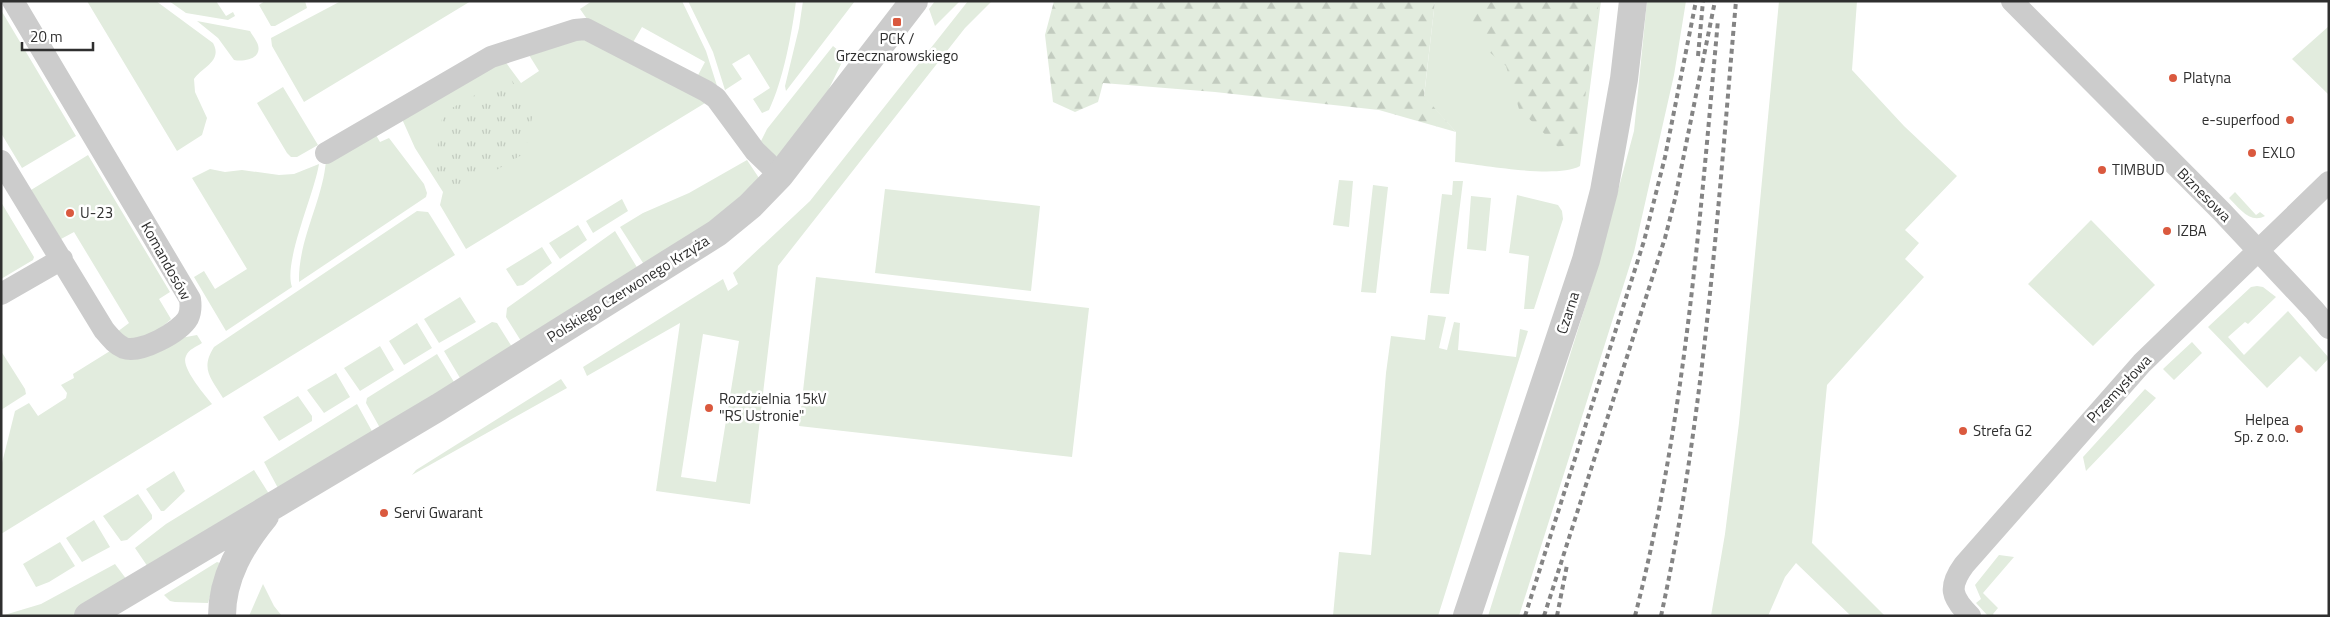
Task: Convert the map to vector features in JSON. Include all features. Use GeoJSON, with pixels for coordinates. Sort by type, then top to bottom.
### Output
{"type":"FeatureCollection","features":[{"type":"Feature","properties":{"kind":"street","name":"Komandosów"},"geometry":{"type":"LineString","coordinates":[[1,161],[104,330],[114,342],[125,348],[136,349],[152,344],[178,328],[187,320],[190,314],[190,299],[13,1]]}},
{"type":"Feature","properties":{"kind":"street","name":"Polskiego Czerwonego Krzyża"},"geometry":{"type":"LineString","coordinates":[[88,616],[439,407],[705,241],[750,206],[780,175],[914,1]]}},
{"type":"Feature","properties":{"kind":"street","name":"Czarna"},"geometry":{"type":"LineString","coordinates":[[1467,616],[1586,260],[1602,200],[1624,79],[1633,1]]}},
{"type":"Feature","properties":{"kind":"street","name":"Biznesowa"},"geometry":{"type":"LineString","coordinates":[[2012,1],[2258,251],[2329,328]]}},
{"type":"Feature","properties":{"kind":"street"},"geometry":{"type":"LineString","coordinates":[[326,153],[491,57],[563,33],[586,29],[716,98],[755,151],[780,175]]}},
{"type":"Feature","properties":{"kind":"street","name":"Przemysłowa"},"geometry":{"type":"LineString","coordinates":[[1970,616],[1958,602],[1952,589],[1957,575],[1964,565],[2142,363],[2329,182]]}},
{"type":"Feature","properties":{"kind":"street"},"geometry":{"type":"LineString","coordinates":[[1,294],[62,259]]}},
{"type":"Feature","properties":{"kind":"street","name":"Polskiego Czerwonego Krzyża"},"geometry":{"type":"LineString","coordinates":[[222,616],[222,600],[227,582],[242,546],[279,502]]}},
{"type":"Feature","properties":{"kind":"green space"},"geometry":{"type":"Polygon","coordinates":[[[87,1],[156,1],[213,43],[215,55],[213,59],[194,79],[195,92],[207,118],[202,135],[177,151],[87,1]]]}},
{"type":"Feature","properties":{"kind":"green space"},"geometry":{"type":"Polygon","coordinates":[[[169,1],[216,1],[226,16],[233,12],[235,16],[228,20],[186,13],[169,1]]]}},
{"type":"Feature","properties":{"kind":"green space"},"geometry":{"type":"Polygon","coordinates":[[[265,1],[305,1],[307,8],[275,26],[271,26],[259,5],[265,1]]]}},
{"type":"Feature","properties":{"kind":"green space"},"geometry":{"type":"Polygon","coordinates":[[[341,1],[471,1],[304,102],[272,46],[271,38],[341,1]]]}},
{"type":"Feature","properties":{"kind":"green space"},"geometry":{"type":"Polygon","coordinates":[[[592,1],[682,1],[706,51],[718,89],[696,79],[705,62],[642,27],[632,44],[587,19],[580,9],[592,1]]]}},
{"type":"Feature","properties":{"kind":"green space"},"geometry":{"type":"Polygon","coordinates":[[[688,1],[796,1],[783,71],[769,110],[762,113],[753,99],[770,88],[749,54],[732,64],[742,79],[725,90],[713,52],[688,1]]]}},
{"type":"Feature","properties":{"kind":"green space"},"geometry":{"type":"Polygon","coordinates":[[[803,1],[855,1],[786,91],[785,86],[799,28],[803,1]]]}},
{"type":"Feature","properties":{"kind":"green space"},"geometry":{"type":"Polygon","coordinates":[[[935,1],[960,1],[935,26],[929,9],[935,1]]]}},
{"type":"Feature","properties":{"kind":"green space"},"geometry":{"type":"Polygon","coordinates":[[[968,1],[992,1],[965,28],[778,266],[750,504],[656,491],[680,323],[587,376],[583,367],[723,279],[728,291],[738,284],[733,273],[810,201],[968,1]],[[703,334],[681,477],[716,482],[739,341],[703,334]]]}},
{"type":"Feature","properties":{"kind":"green space"},"geometry":{"type":"Polygon","coordinates":[[[1054,1],[1435,1],[1424,96],[1456,132],[1379,110],[1215,92],[1103,83],[1098,102],[1075,112],[1053,102],[1045,35],[1054,1]]]}},
{"type":"Feature","properties":{"kind":"green space"},"geometry":{"type":"Polygon","coordinates":[[[1435,1],[1601,1],[1580,166],[1569,170],[1538,171],[1455,162],[1456,132],[1424,97],[1435,1]]]}},
{"type":"Feature","properties":{"kind":"green space"},"geometry":{"type":"Polygon","coordinates":[[[1470,1],[1599,1],[1582,119],[1576,143],[1558,147],[1519,109],[1506,66],[1487,50],[1476,35],[1468,16],[1470,1]]]}},
{"type":"Feature","properties":{"kind":"green space"},"geometry":{"type":"Polygon","coordinates":[[[1647,1],[1686,1],[1674,75],[1634,252],[1519,616],[1488,616],[1597,269],[1634,131],[1647,1]]]}},
{"type":"Feature","properties":{"kind":"green space"},"geometry":{"type":"Polygon","coordinates":[[[1779,1],[1857,1],[1852,70],[1904,126],[1957,176],[1905,230],[1919,243],[1905,259],[1924,277],[1827,385],[1812,543],[1885,616],[1851,616],[1796,563],[1785,577],[1768,616],[1711,616],[1725,534],[1739,423],[1779,1]]]}},
{"type":"Feature","properties":{"kind":"green space"},"geometry":{"type":"Polygon","coordinates":[[[1,10],[76,136],[22,168],[1,133],[1,10]]]}},
{"type":"Feature","properties":{"kind":"green space"},"geometry":{"type":"Polygon","coordinates":[[[197,21],[250,31],[258,45],[259,50],[257,54],[251,59],[234,60],[218,38],[197,21]]]}},
{"type":"Feature","properties":{"kind":"green space"},"geometry":{"type":"Polygon","coordinates":[[[2329,26],[2329,95],[2292,59],[2329,26]]]}},
{"type":"Feature","properties":{"kind":"green space"},"geometry":{"type":"Polygon","coordinates":[[[578,37],[710,100],[466,249],[440,205],[443,192],[415,148],[402,119],[504,60],[521,83],[539,71],[529,55],[578,37]]]}},
{"type":"Feature","properties":{"kind":"green space"},"geometry":{"type":"Polygon","coordinates":[[[833,46],[845,56],[821,105],[778,157],[771,154],[761,141],[767,129],[833,46]]]}},
{"type":"Feature","properties":{"kind":"green space"},"geometry":{"type":"Polygon","coordinates":[[[509,76],[533,113],[525,153],[451,197],[434,166],[442,119],[445,112],[509,76]]]}},
{"type":"Feature","properties":{"kind":"green space"},"geometry":{"type":"Polygon","coordinates":[[[283,87],[318,145],[297,157],[291,157],[287,153],[257,103],[283,87]]]}},
{"type":"Feature","properties":{"kind":"green space"},"geometry":{"type":"Polygon","coordinates":[[[376,135],[380,142],[389,138],[424,184],[427,193],[426,197],[299,282],[302,251],[324,175],[326,160],[376,135]]]}},
{"type":"Feature","properties":{"kind":"green space"},"geometry":{"type":"Polygon","coordinates":[[[88,155],[170,292],[159,299],[171,319],[157,330],[139,338],[128,338],[117,332],[129,323],[74,232],[61,239],[31,190],[88,155]]]}},
{"type":"Feature","properties":{"kind":"green space"},"geometry":{"type":"Polygon","coordinates":[[[747,160],[761,181],[706,227],[645,266],[620,227],[643,213],[689,193],[747,160]]]}},
{"type":"Feature","properties":{"kind":"green space"},"geometry":{"type":"Polygon","coordinates":[[[319,164],[295,245],[290,276],[292,287],[226,331],[194,277],[204,271],[215,289],[247,269],[192,178],[210,169],[225,172],[242,170],[279,175],[294,174],[319,164]]]}},
{"type":"Feature","properties":{"kind":"green space"},"geometry":{"type":"Polygon","coordinates":[[[1339,180],[1353,181],[1349,227],[1333,225],[1339,180]]]}},
{"type":"Feature","properties":{"kind":"green space"},"geometry":{"type":"Polygon","coordinates":[[[1453,181],[1463,181],[1449,294],[1430,293],[1442,194],[1452,195],[1453,181]]]}},
{"type":"Feature","properties":{"kind":"green space"},"geometry":{"type":"Polygon","coordinates":[[[1373,185],[1388,187],[1376,293],[1361,292],[1373,185]]]}},
{"type":"Feature","properties":{"kind":"green space"},"geometry":{"type":"Polygon","coordinates":[[[885,189],[1040,206],[1031,291],[875,273],[885,189]]]}},
{"type":"Feature","properties":{"kind":"green space"},"geometry":{"type":"Polygon","coordinates":[[[2235,192],[2256,215],[2260,212],[2265,216],[2254,218],[2245,214],[2229,198],[2235,192]]]}},
{"type":"Feature","properties":{"kind":"green space"},"geometry":{"type":"Polygon","coordinates":[[[1517,195],[1558,205],[1562,211],[1563,219],[1534,309],[1524,309],[1529,256],[1509,253],[1517,195]]]}},
{"type":"Feature","properties":{"kind":"green space"},"geometry":{"type":"Polygon","coordinates":[[[1471,196],[1491,198],[1486,251],[1467,249],[1471,196]]]}},
{"type":"Feature","properties":{"kind":"green space"},"geometry":{"type":"Polygon","coordinates":[[[622,199],[628,211],[593,233],[586,221],[622,199]]]}},
{"type":"Feature","properties":{"kind":"green space"},"geometry":{"type":"Polygon","coordinates":[[[1,202],[34,257],[33,260],[1,279],[1,202]]]}},
{"type":"Feature","properties":{"kind":"green space"},"geometry":{"type":"Polygon","coordinates":[[[417,211],[428,212],[455,255],[223,398],[211,379],[208,368],[208,361],[214,347],[417,211]]]}},
{"type":"Feature","properties":{"kind":"green space"},"geometry":{"type":"Polygon","coordinates":[[[2091,220],[2155,285],[2093,346],[2028,284],[2091,220]]]}},
{"type":"Feature","properties":{"kind":"green space"},"geometry":{"type":"Polygon","coordinates":[[[578,225],[587,240],[560,259],[549,243],[578,225]]]}},
{"type":"Feature","properties":{"kind":"green space"},"geometry":{"type":"Polygon","coordinates":[[[615,231],[638,269],[521,341],[506,317],[507,308],[615,231]]]}},
{"type":"Feature","properties":{"kind":"green space"},"geometry":{"type":"Polygon","coordinates":[[[542,247],[552,263],[523,285],[517,286],[506,269],[542,247]]]}},
{"type":"Feature","properties":{"kind":"green space"},"geometry":{"type":"Polygon","coordinates":[[[816,277],[1089,308],[1072,457],[799,426],[816,277]]]}},
{"type":"Feature","properties":{"kind":"green space"},"geometry":{"type":"Polygon","coordinates":[[[2251,287],[2263,287],[2276,297],[2248,324],[2245,322],[2228,337],[2244,355],[2288,311],[2329,358],[2316,372],[2300,356],[2267,388],[2208,327],[2251,287]]]}},
{"type":"Feature","properties":{"kind":"green space"},"geometry":{"type":"Polygon","coordinates":[[[460,297],[476,322],[439,343],[424,319],[460,297]]]}},
{"type":"Feature","properties":{"kind":"green space"},"geometry":{"type":"Polygon","coordinates":[[[1428,315],[1446,317],[1439,348],[1447,350],[1454,322],[1460,323],[1458,350],[1516,357],[1520,329],[1528,331],[1438,616],[1333,616],[1339,552],[1371,555],[1386,373],[1391,336],[1425,340],[1428,315]]]}},
{"type":"Feature","properties":{"kind":"green space"},"geometry":{"type":"Polygon","coordinates":[[[492,322],[497,323],[512,347],[460,378],[444,351],[492,322]]]}},
{"type":"Feature","properties":{"kind":"green space"},"geometry":{"type":"Polygon","coordinates":[[[417,323],[432,348],[404,365],[389,341],[417,323]]]}},
{"type":"Feature","properties":{"kind":"green space"},"geometry":{"type":"Polygon","coordinates":[[[197,335],[202,343],[189,352],[185,361],[194,381],[212,404],[1,534],[1,467],[15,411],[29,403],[38,416],[66,398],[67,393],[61,385],[74,378],[73,374],[110,351],[197,335]]]}},
{"type":"Feature","properties":{"kind":"green space"},"geometry":{"type":"Polygon","coordinates":[[[2192,342],[2202,353],[2174,380],[2163,369],[2192,342]]]}},
{"type":"Feature","properties":{"kind":"green space"},"geometry":{"type":"Polygon","coordinates":[[[380,346],[394,370],[360,391],[344,368],[380,346]]]}},
{"type":"Feature","properties":{"kind":"green space"},"geometry":{"type":"Polygon","coordinates":[[[1,351],[25,389],[26,394],[1,410],[1,351]]]}},
{"type":"Feature","properties":{"kind":"green space"},"geometry":{"type":"Polygon","coordinates":[[[437,354],[454,382],[380,428],[366,403],[367,398],[437,354]]]}},
{"type":"Feature","properties":{"kind":"green space"},"geometry":{"type":"Polygon","coordinates":[[[336,373],[350,397],[324,413],[307,390],[336,373]]]}},
{"type":"Feature","properties":{"kind":"green space"},"geometry":{"type":"Polygon","coordinates":[[[561,379],[567,388],[412,475],[416,470],[561,379]]]}},
{"type":"Feature","properties":{"kind":"green space"},"geometry":{"type":"Polygon","coordinates":[[[2145,389],[2156,398],[2086,471],[2083,457],[2145,389]]]}},
{"type":"Feature","properties":{"kind":"green space"},"geometry":{"type":"Polygon","coordinates":[[[298,396],[312,416],[312,421],[279,441],[263,417],[298,396]]]}},
{"type":"Feature","properties":{"kind":"green space"},"geometry":{"type":"Polygon","coordinates":[[[357,404],[373,433],[279,490],[264,462],[357,404]]]}},
{"type":"Feature","properties":{"kind":"green space"},"geometry":{"type":"Polygon","coordinates":[[[254,470],[271,497],[150,570],[135,548],[166,524],[254,470]]]}},
{"type":"Feature","properties":{"kind":"green space"},"geometry":{"type":"Polygon","coordinates":[[[174,471],[185,491],[164,511],[161,511],[146,489],[174,471]]]}},
{"type":"Feature","properties":{"kind":"green space"},"geometry":{"type":"Polygon","coordinates":[[[138,494],[152,515],[152,519],[127,540],[121,541],[103,516],[138,494]]]}},
{"type":"Feature","properties":{"kind":"green space"},"geometry":{"type":"Polygon","coordinates":[[[94,520],[110,547],[82,562],[66,538],[94,520]]]}},
{"type":"Feature","properties":{"kind":"green space"},"geometry":{"type":"Polygon","coordinates":[[[60,542],[75,566],[49,582],[36,587],[23,564],[60,542]]]}},
{"type":"Feature","properties":{"kind":"green space"},"geometry":{"type":"Polygon","coordinates":[[[1999,555],[2014,557],[1983,593],[1998,608],[1993,614],[1994,616],[1988,616],[1976,603],[1981,599],[1975,585],[1999,555]]]}},
{"type":"Feature","properties":{"kind":"green space"},"geometry":{"type":"Polygon","coordinates":[[[217,562],[220,563],[208,603],[175,602],[170,601],[164,595],[217,562]]]}},
{"type":"Feature","properties":{"kind":"green space"},"geometry":{"type":"Polygon","coordinates":[[[115,564],[130,584],[72,616],[1,616],[41,604],[115,564]]]}},
{"type":"Feature","properties":{"kind":"green space"},"geometry":{"type":"Polygon","coordinates":[[[263,584],[274,606],[282,616],[249,616],[263,584]]]}},
{"type":"Feature","properties":{"kind":"railway"},"geometry":{"type":"LineString","coordinates":[[1525,616],[1644,241],[1665,157],[1696,1]]}},
{"type":"Feature","properties":{"kind":"railway"},"geometry":{"type":"LineString","coordinates":[[1698,56],[1703,1]]}},
{"type":"Feature","properties":{"kind":"railway"},"geometry":{"type":"LineString","coordinates":[[1544,616],[1665,238],[1675,199],[1715,1]]}},
{"type":"Feature","properties":{"kind":"railway"},"geometry":{"type":"LineString","coordinates":[[1661,616],[1689,464],[1699,387],[1716,232],[1736,1]]}},
{"type":"Feature","properties":{"kind":"railway"},"geometry":{"type":"LineString","coordinates":[[1635,616],[1667,469],[1678,394],[1697,245],[1718,20]]}},
{"type":"Feature","properties":{"kind":"railway"},"geometry":{"type":"LineString","coordinates":[[1557,616],[1567,565]]}},
{"type":"Feature","properties":{"kind":"place","name":"PCK / Grzecznarowskiego"},"geometry":{"type":"Point","coordinates":[897,22]}},
{"type":"Feature","properties":{"kind":"place","name":"Platyna"},"geometry":{"type":"Point","coordinates":[2173,78]}},
{"type":"Feature","properties":{"kind":"place","name":"e-superfood"},"geometry":{"type":"Point","coordinates":[2290,120]}},
{"type":"Feature","properties":{"kind":"place","name":"EXLO"},"geometry":{"type":"Point","coordinates":[2252,153]}},
{"type":"Feature","properties":{"kind":"place","name":"TIMBUD"},"geometry":{"type":"Point","coordinates":[2102,170]}},
{"type":"Feature","properties":{"kind":"place","name":"U-23"},"geometry":{"type":"Point","coordinates":[70,213]}},
{"type":"Feature","properties":{"kind":"place","name":"IZBA"},"geometry":{"type":"Point","coordinates":[2167,231]}},
{"type":"Feature","properties":{"kind":"place","name":"Rozdzielnia 15kV \"RS Ustronie\""},"geometry":{"type":"Point","coordinates":[709,408]}},
{"type":"Feature","properties":{"kind":"place","name":"Helpea Sp. z o.o."},"geometry":{"type":"Point","coordinates":[2299,429]}},
{"type":"Feature","properties":{"kind":"place","name":"Strefa G2"},"geometry":{"type":"Point","coordinates":[1963,431]}},
{"type":"Feature","properties":{"kind":"place","name":"Servi Gwarant"},"geometry":{"type":"Point","coordinates":[384,513]}}]}
